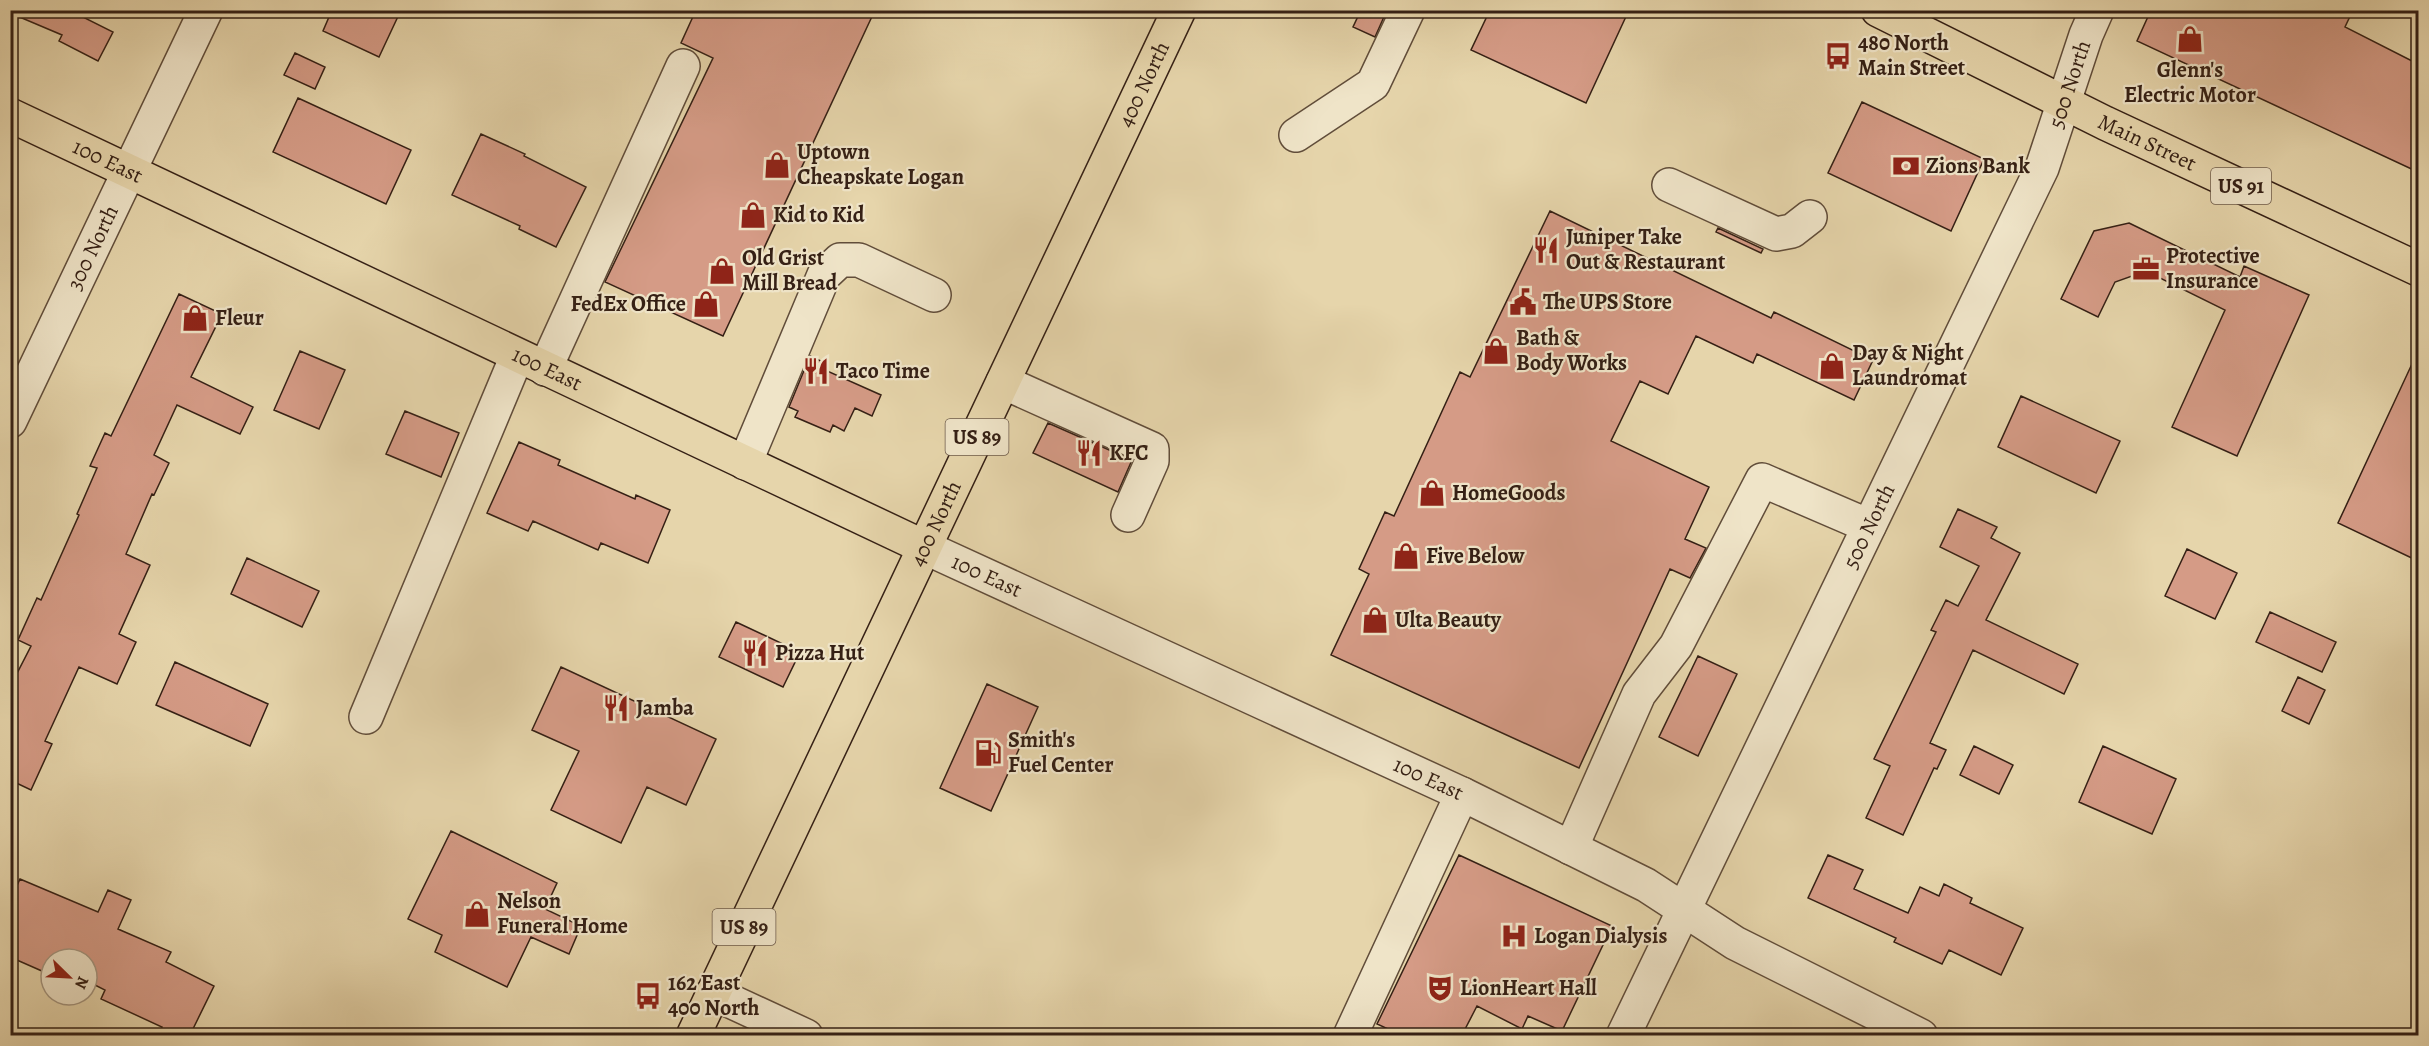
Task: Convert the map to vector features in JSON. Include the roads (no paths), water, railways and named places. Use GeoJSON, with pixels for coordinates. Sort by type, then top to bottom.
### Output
{"type":"FeatureCollection","features":[{"type":"Feature","properties":{"kind":"main road","name":"400 North"},"geometry":{"type":"LineString","coordinates":[[693,1035],[1179,10]]}},
{"type":"Feature","properties":{"kind":"main road","name":"Main Street"},"geometry":{"type":"LineString","coordinates":[[1878,10],[2064,103],[2418,270]]}},
{"type":"Feature","properties":{"kind":"main road","name":"100 East"},"geometry":{"type":"LineString","coordinates":[[10,115],[924,547]]}},
{"type":"Feature","properties":{"kind":"street","name":"300 North"},"geometry":{"type":"LineString","coordinates":[[10,421],[206,10]]}},
{"type":"Feature","properties":{"kind":"street"},"geometry":{"type":"LineString","coordinates":[[1296,135],[1373,84],[1408,10]]}},
{"type":"Feature","properties":{"kind":"street","name":"500 North"},"geometry":{"type":"LineString","coordinates":[[1623,1035],[2042,168],[2086,34],[2097,10]]}},
{"type":"Feature","properties":{"kind":"street"},"geometry":{"type":"LineString","coordinates":[[366,717],[531,362],[683,66]]}},
{"type":"Feature","properties":{"kind":"street"},"geometry":{"type":"LineString","coordinates":[[1669,185],[1776,234],[1792,231],[1810,218]]}},
{"type":"Feature","properties":{"kind":"street"},"geometry":{"type":"LineString","coordinates":[[745,463],[824,275],[840,260],[859,260],[934,295]]}},
{"type":"Feature","properties":{"kind":"street"},"geometry":{"type":"LineString","coordinates":[[1003,382],[1152,449],[1152,460],[1128,515]]}},
{"type":"Feature","properties":{"kind":"street"},"geometry":{"type":"LineString","coordinates":[[1571,848],[1639,694],[1676,646],[1762,480],[1869,526]]}},
{"type":"Feature","properties":{"kind":"street","name":"100 East"},"geometry":{"type":"LineString","coordinates":[[924,547],[1462,794],[1646,885],[1735,943],[1922,1035]]}},
{"type":"Feature","properties":{"kind":"street"},"geometry":{"type":"LineString","coordinates":[[1350,1035],[1462,794]]}},
{"type":"Feature","properties":{"kind":"street"},"geometry":{"type":"LineString","coordinates":[[713,993],[806,1035]]}},
{"type":"Feature","properties":{"kind":"place","name":"Glenn's Electric Motor"},"geometry":{"type":"Point","coordinates":[2190,39]}},
{"type":"Feature","properties":{"kind":"place","name":"480 North Main Street"},"geometry":{"type":"Point","coordinates":[1838,56]}},
{"type":"Feature","properties":{"kind":"place","name":"Uptown Cheapskate Logan"},"geometry":{"type":"Point","coordinates":[777,165]}},
{"type":"Feature","properties":{"kind":"place","name":"Zions Bank"},"geometry":{"type":"Point","coordinates":[1906,166]}},
{"type":"Feature","properties":{"kind":"place","name":"Kid to Kid"},"geometry":{"type":"Point","coordinates":[753,215]}},
{"type":"Feature","properties":{"kind":"place","name":"Juniper Take Out & Restaurant"},"geometry":{"type":"Point","coordinates":[1546,250]}},
{"type":"Feature","properties":{"kind":"place","name":"Protective Insurance"},"geometry":{"type":"Point","coordinates":[2146,269]}},
{"type":"Feature","properties":{"kind":"place","name":"Old Grist Mill Bread"},"geometry":{"type":"Point","coordinates":[722,271]}},
{"type":"Feature","properties":{"kind":"place","name":"The UPS Store"},"geometry":{"type":"Point","coordinates":[1523,302]}},
{"type":"Feature","properties":{"kind":"place","name":"FedEx Office"},"geometry":{"type":"Point","coordinates":[706,304]}},
{"type":"Feature","properties":{"kind":"place","name":"Fleur"},"geometry":{"type":"Point","coordinates":[195,318]}},
{"type":"Feature","properties":{"kind":"place","name":"Bath & Body Works"},"geometry":{"type":"Point","coordinates":[1496,351]}},
{"type":"Feature","properties":{"kind":"place","name":"Day & Night Laundromat"},"geometry":{"type":"Point","coordinates":[1832,366]}},
{"type":"Feature","properties":{"kind":"place","name":"Taco Time"},"geometry":{"type":"Point","coordinates":[816,371]}},
{"type":"Feature","properties":{"kind":"place","name":"KFC"},"geometry":{"type":"Point","coordinates":[1089,453]}},
{"type":"Feature","properties":{"kind":"place","name":"HomeGoods"},"geometry":{"type":"Point","coordinates":[1432,493]}},
{"type":"Feature","properties":{"kind":"place","name":"Five Below"},"geometry":{"type":"Point","coordinates":[1406,556]}},
{"type":"Feature","properties":{"kind":"place","name":"Ulta Beauty"},"geometry":{"type":"Point","coordinates":[1375,620]}},
{"type":"Feature","properties":{"kind":"place","name":"Pizza Hut"},"geometry":{"type":"Point","coordinates":[755,653]}},
{"type":"Feature","properties":{"kind":"place","name":"Jamba"},"geometry":{"type":"Point","coordinates":[616,708]}},
{"type":"Feature","properties":{"kind":"place","name":"Smith's Fuel Center"},"geometry":{"type":"Point","coordinates":[988,753]}},
{"type":"Feature","properties":{"kind":"place","name":"Nelson Funeral Home"},"geometry":{"type":"Point","coordinates":[477,914]}},
{"type":"Feature","properties":{"kind":"place","name":"Logan Dialysis"},"geometry":{"type":"Point","coordinates":[1514,936]}},
{"type":"Feature","properties":{"kind":"place","name":"LionHeart Hall"},"geometry":{"type":"Point","coordinates":[1440,988]}},
{"type":"Feature","properties":{"kind":"place","name":"162 East 400 North"},"geometry":{"type":"Point","coordinates":[648,996]}}]}
